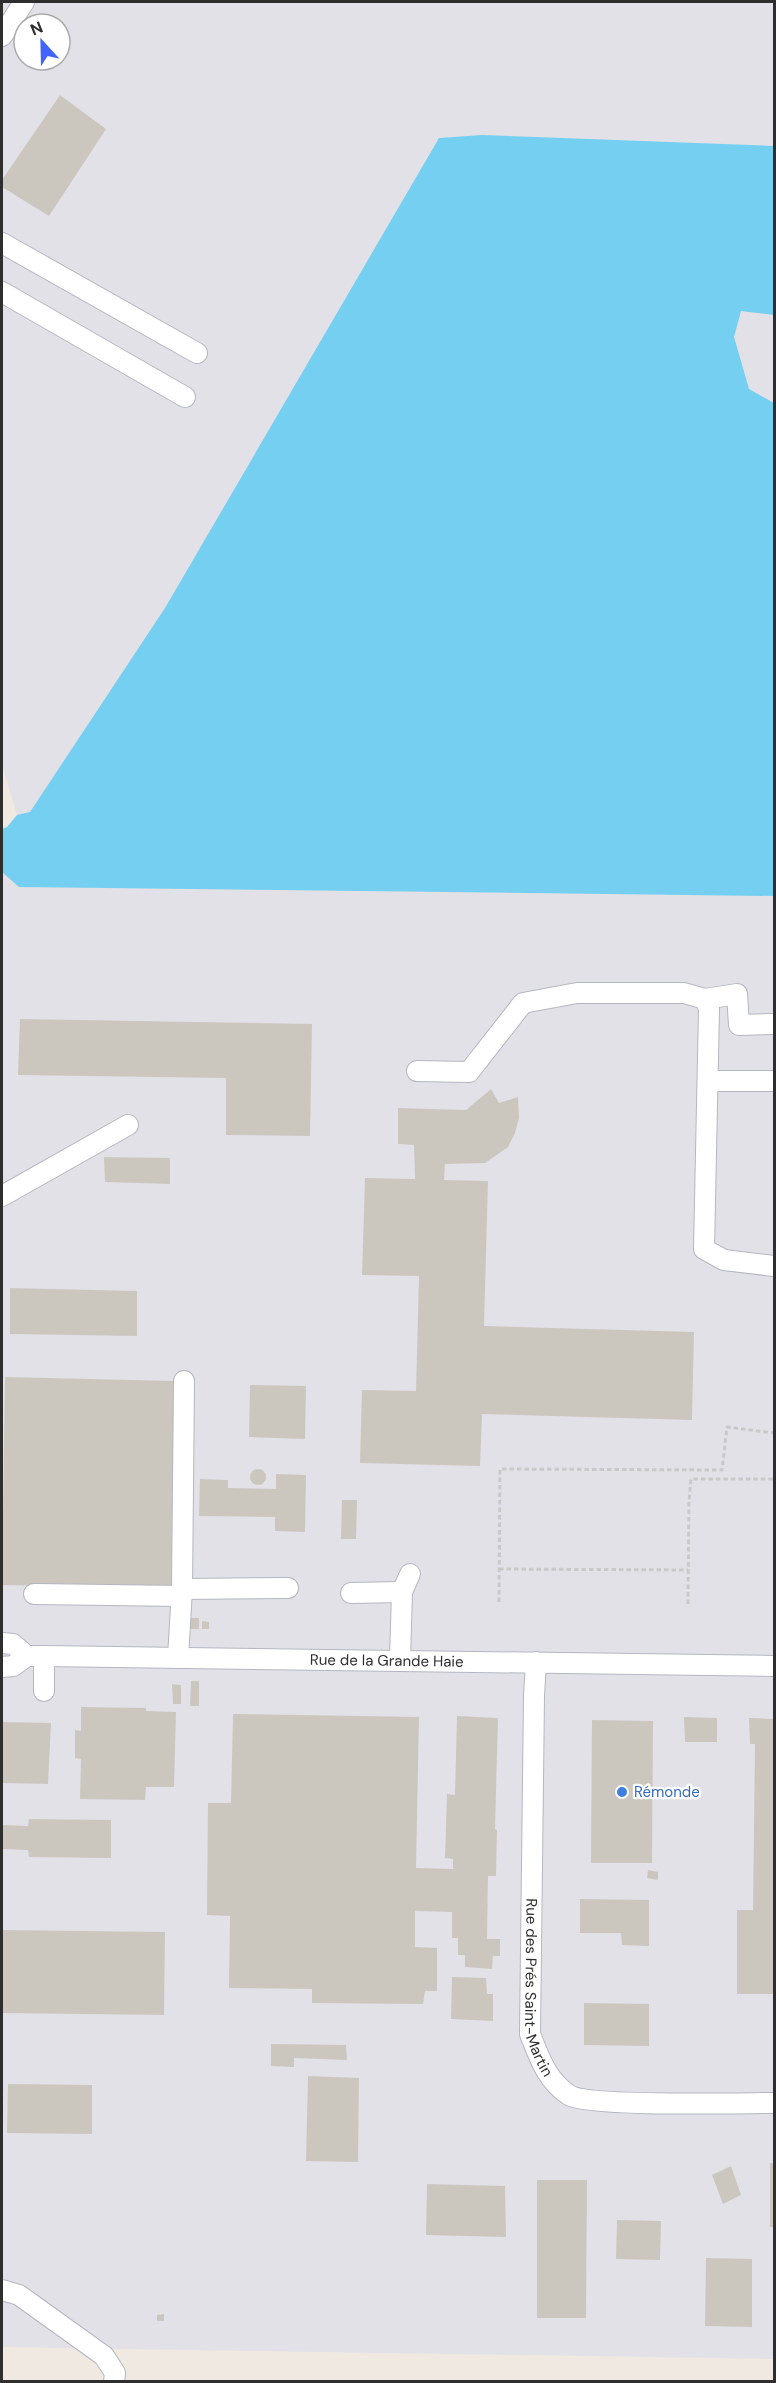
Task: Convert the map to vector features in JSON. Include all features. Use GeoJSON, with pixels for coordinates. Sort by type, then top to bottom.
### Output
{"type":"FeatureCollection","features":[{"type":"Feature","properties":{"kind":"street"},"geometry":{"type":"LineString","coordinates":[[2,36],[24,2]]}},
{"type":"Feature","properties":{"kind":"street"},"geometry":{"type":"LineString","coordinates":[[2,243],[197,353]]}},
{"type":"Feature","properties":{"kind":"street"},"geometry":{"type":"LineString","coordinates":[[2,292],[185,397]]}},
{"type":"Feature","properties":{"kind":"street"},"geometry":{"type":"LineString","coordinates":[[417,1071],[469,1072],[523,1003],[578,993],[684,993],[705,999],[737,994],[739,1024],[774,1024]]}},
{"type":"Feature","properties":{"kind":"street"},"geometry":{"type":"LineString","coordinates":[[705,999],[709,1009],[704,1249],[724,1260],[774,1266]]}},
{"type":"Feature","properties":{"kind":"street"},"geometry":{"type":"LineString","coordinates":[[708,1081],[774,1081]]}},
{"type":"Feature","properties":{"kind":"street"},"geometry":{"type":"LineString","coordinates":[[2,1196],[128,1125]]}},
{"type":"Feature","properties":{"kind":"street"},"geometry":{"type":"LineString","coordinates":[[178,1658],[182,1592],[184,1381]]}},
{"type":"Feature","properties":{"kind":"street"},"geometry":{"type":"LineString","coordinates":[[400,1660],[402,1592],[410,1574]]}},
{"type":"Feature","properties":{"kind":"street"},"geometry":{"type":"LineString","coordinates":[[34,1594],[288,1588]]}},
{"type":"Feature","properties":{"kind":"street"},"geometry":{"type":"LineString","coordinates":[[351,1593],[402,1592]]}},
{"type":"Feature","properties":{"kind":"street"},"geometry":{"type":"LineString","coordinates":[[2,1643],[13,1644],[36,1656],[44,1691]]}},
{"type":"Feature","properties":{"kind":"street","name":"Rue de la Grande Haie"},"geometry":{"type":"LineString","coordinates":[[2,1667],[13,1666],[36,1656],[774,1666]]}},
{"type":"Feature","properties":{"kind":"street","name":"Rue des Prés Saint-Martin"},"geometry":{"type":"LineString","coordinates":[[536,1662],[530,2034],[543,2069],[570,2096],[598,2100],[774,2103]]}},
{"type":"Feature","properties":{"kind":"street"},"geometry":{"type":"LineString","coordinates":[[2,2290],[19,2295],[104,2356],[115,2373],[114,2382]]}},
{"type":"Feature","properties":{"kind":"path"},"geometry":{"type":"LineString","coordinates":[[499,1602],[500,1469],[722,1470],[727,1427],[774,1433]]}},
{"type":"Feature","properties":{"kind":"path"},"geometry":{"type":"LineString","coordinates":[[688,1604],[690,1470]]}},
{"type":"Feature","properties":{"kind":"path"},"geometry":{"type":"LineString","coordinates":[[691,1479],[774,1479]]}},
{"type":"Feature","properties":{"kind":"path"},"geometry":{"type":"LineString","coordinates":[[499,1569],[688,1570]]}},
{"type":"Feature","properties":{"kind":"shaded area"},"geometry":{"type":"Polygon","coordinates":[[[2,2],[774,2],[774,2359],[2,2347],[2,829],[7,827],[17,815],[2,765],[2,2]]]}},
{"type":"Feature","properties":{"kind":"water"},"geometry":{"type":"Polygon","coordinates":[[[482,135],[774,146],[774,315],[741,311],[734,337],[749,389],[774,403],[774,896],[19,887],[2,872],[2,829],[7,827],[17,815],[30,812],[165,608],[439,138],[482,135]]]}},
{"type":"Feature","properties":{"kind":"building"},"geometry":{"type":"Polygon","coordinates":[[[60,95],[106,129],[49,216],[2,187],[2,180],[60,95]]]}},
{"type":"Feature","properties":{"kind":"building"},"geometry":{"type":"Polygon","coordinates":[[[20,1019],[312,1024],[310,1136],[226,1135],[226,1078],[18,1075],[20,1019]]]}},
{"type":"Feature","properties":{"kind":"building"},"geometry":{"type":"Polygon","coordinates":[[[491,1089],[499,1103],[518,1097],[519,1118],[508,1147],[485,1163],[445,1164],[444,1180],[488,1181],[484,1326],[694,1332],[692,1420],[482,1414],[480,1466],[360,1463],[362,1390],[416,1391],[419,1276],[362,1275],[365,1178],[415,1179],[414,1145],[398,1144],[398,1108],[466,1110],[491,1089]]]}},
{"type":"Feature","properties":{"kind":"building"},"geometry":{"type":"Polygon","coordinates":[[[104,1157],[170,1158],[170,1184],[105,1182],[104,1157]]]}},
{"type":"Feature","properties":{"kind":"building"},"geometry":{"type":"Polygon","coordinates":[[[10,1288],[137,1291],[137,1336],[10,1334],[10,1288]]]}},
{"type":"Feature","properties":{"kind":"building"},"geometry":{"type":"Polygon","coordinates":[[[5,1377],[174,1381],[171,1588],[2,1585],[5,1377]]]}},
{"type":"Feature","properties":{"kind":"building"},"geometry":{"type":"Polygon","coordinates":[[[250,1385],[306,1386],[305,1439],[249,1437],[250,1385]]]}},
{"type":"Feature","properties":{"kind":"building"},"geometry":{"type":"Polygon","coordinates":[[[255,1469],[261,1469],[266,1477],[264,1483],[255,1485],[250,1480],[250,1474],[255,1469]]]}},
{"type":"Feature","properties":{"kind":"building"},"geometry":{"type":"Polygon","coordinates":[[[276,1474],[306,1475],[305,1532],[275,1531],[275,1517],[199,1516],[200,1479],[228,1480],[228,1488],[276,1489],[276,1474]]]}},
{"type":"Feature","properties":{"kind":"building"},"geometry":{"type":"Polygon","coordinates":[[[342,1500],[357,1500],[356,1539],[341,1539],[342,1500]]]}},
{"type":"Feature","properties":{"kind":"building"},"geometry":{"type":"Polygon","coordinates":[[[190,1618],[199,1618],[199,1629],[190,1629],[190,1618]]]}},
{"type":"Feature","properties":{"kind":"building"},"geometry":{"type":"Polygon","coordinates":[[[202,1621],[209,1622],[209,1629],[202,1629],[202,1621]]]}},
{"type":"Feature","properties":{"kind":"building"},"geometry":{"type":"Polygon","coordinates":[[[191,1681],[199,1681],[199,1706],[190,1706],[191,1681]]]}},
{"type":"Feature","properties":{"kind":"building"},"geometry":{"type":"Polygon","coordinates":[[[172,1684],[181,1685],[181,1704],[173,1704],[172,1684]]]}},
{"type":"Feature","properties":{"kind":"building"},"geometry":{"type":"Polygon","coordinates":[[[81,1707],[146,1708],[146,1711],[176,1712],[174,1787],[146,1787],[145,1800],[80,1799],[81,1759],[75,1758],[75,1730],[81,1731],[81,1707]]]}},
{"type":"Feature","properties":{"kind":"building"},"geometry":{"type":"Polygon","coordinates":[[[233,1714],[419,1717],[416,1868],[453,1869],[453,1859],[445,1858],[447,1794],[455,1795],[457,1716],[498,1718],[496,1876],[488,1876],[487,1939],[500,1939],[500,1956],[493,1956],[492,1969],[465,1967],[465,1955],[458,1955],[458,1938],[452,1938],[452,1912],[415,1911],[415,1947],[437,1948],[437,1991],[425,1991],[423,2004],[312,2003],[312,1989],[229,1988],[230,1916],[207,1915],[208,1803],[231,1803],[233,1714]]]}},
{"type":"Feature","properties":{"kind":"building"},"geometry":{"type":"Polygon","coordinates":[[[684,1717],[717,1718],[717,1742],[685,1742],[684,1717]]]}},
{"type":"Feature","properties":{"kind":"building"},"geometry":{"type":"Polygon","coordinates":[[[749,1718],[774,1719],[774,1994],[737,1994],[737,1910],[753,1910],[755,1744],[750,1744],[749,1718]]]}},
{"type":"Feature","properties":{"kind":"building","name":"Rémonde"},"geometry":{"type":"Polygon","coordinates":[[[592,1720],[653,1721],[652,1863],[591,1863],[592,1720]]]}},
{"type":"Feature","properties":{"kind":"building"},"geometry":{"type":"Polygon","coordinates":[[[2,1722],[51,1723],[48,1784],[2,1783],[2,1722]]]}},
{"type":"Feature","properties":{"kind":"building"},"geometry":{"type":"Polygon","coordinates":[[[29,1819],[111,1820],[111,1858],[29,1857],[28,1850],[2,1849],[2,1825],[28,1826],[29,1819]]]}},
{"type":"Feature","properties":{"kind":"building"},"geometry":{"type":"Polygon","coordinates":[[[648,1870],[658,1872],[658,1880],[647,1878],[648,1870]]]}},
{"type":"Feature","properties":{"kind":"building"},"geometry":{"type":"Polygon","coordinates":[[[580,1899],[649,1900],[649,1946],[622,1945],[621,1933],[580,1933],[580,1899]]]}},
{"type":"Feature","properties":{"kind":"building"},"geometry":{"type":"Polygon","coordinates":[[[2,1930],[165,1932],[164,2015],[2,2013],[2,1930]]]}},
{"type":"Feature","properties":{"kind":"building"},"geometry":{"type":"Polygon","coordinates":[[[452,1977],[486,1978],[487,1994],[493,1994],[493,2021],[451,2019],[452,1977]]]}},
{"type":"Feature","properties":{"kind":"building"},"geometry":{"type":"Polygon","coordinates":[[[584,2003],[649,2004],[649,2046],[584,2045],[584,2003]]]}},
{"type":"Feature","properties":{"kind":"building"},"geometry":{"type":"Polygon","coordinates":[[[271,2044],[346,2045],[347,2060],[294,2058],[294,2067],[271,2066],[271,2044]]]}},
{"type":"Feature","properties":{"kind":"building"},"geometry":{"type":"Polygon","coordinates":[[[308,2076],[359,2078],[358,2162],[306,2161],[308,2076]]]}},
{"type":"Feature","properties":{"kind":"building"},"geometry":{"type":"Polygon","coordinates":[[[8,2084],[92,2085],[92,2134],[7,2133],[8,2084]]]}},
{"type":"Feature","properties":{"kind":"building"},"geometry":{"type":"Polygon","coordinates":[[[770,2163],[774,2163],[774,2227],[770,2227],[770,2163]]]}},
{"type":"Feature","properties":{"kind":"building"},"geometry":{"type":"Polygon","coordinates":[[[731,2166],[741,2195],[723,2204],[712,2175],[731,2166]]]}},
{"type":"Feature","properties":{"kind":"building"},"geometry":{"type":"Polygon","coordinates":[[[537,2180],[587,2180],[586,2318],[537,2318],[537,2180]]]}},
{"type":"Feature","properties":{"kind":"building"},"geometry":{"type":"Polygon","coordinates":[[[427,2184],[505,2186],[506,2237],[426,2235],[427,2184]]]}},
{"type":"Feature","properties":{"kind":"building"},"geometry":{"type":"Polygon","coordinates":[[[617,2220],[661,2221],[660,2260],[616,2259],[617,2220]]]}},
{"type":"Feature","properties":{"kind":"building"},"geometry":{"type":"Polygon","coordinates":[[[706,2258],[752,2259],[752,2327],[705,2326],[706,2258]]]}},
{"type":"Feature","properties":{"kind":"building"},"geometry":{"type":"Polygon","coordinates":[[[164,2314],[164,2321],[157,2321],[157,2315],[164,2314]]]}},
{"type":"Feature","properties":{"kind":"place","name":"Rémonde"},"geometry":{"type":"Point","coordinates":[622,1792]}}]}
